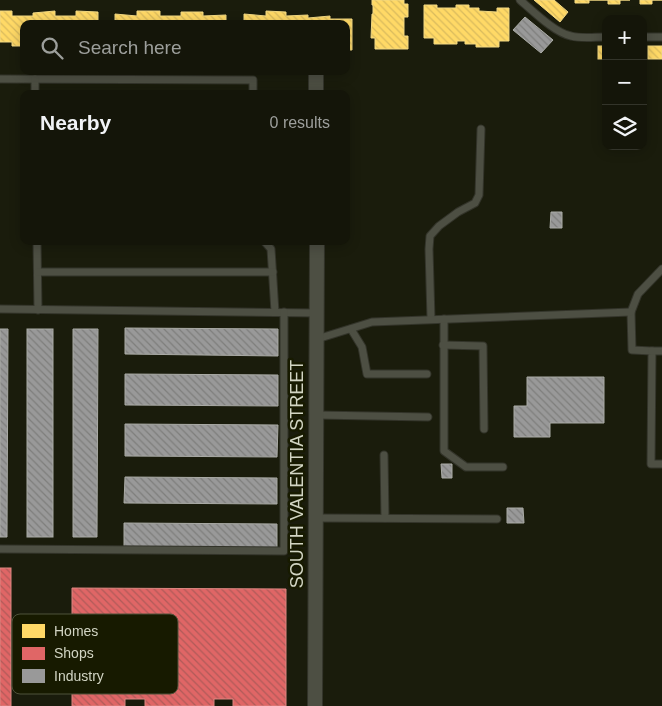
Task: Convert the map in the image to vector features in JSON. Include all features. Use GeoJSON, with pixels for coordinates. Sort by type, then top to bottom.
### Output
{"type":"FeatureCollection","features":[{"type":"Feature","properties":{"kind":"street"},"geometry":{"type":"LineString","coordinates":[[316,75],[316,90]]}},
{"type":"Feature","properties":{"kind":"street","name":"SOUTH VALENTIA STREET"},"geometry":{"type":"LineString","coordinates":[[316,706],[317,245]]}},
{"type":"Feature","properties":{"kind":"lane"},"geometry":{"type":"LineString","coordinates":[[520,0],[563,34],[577,37],[602,37]]}},
{"type":"Feature","properties":{"kind":"lane"},"geometry":{"type":"LineString","coordinates":[[647,37],[662,37]]}},
{"type":"Feature","properties":{"kind":"lane"},"geometry":{"type":"LineString","coordinates":[[0,79],[253,80],[253,90]]}},
{"type":"Feature","properties":{"kind":"lane"},"geometry":{"type":"LineString","coordinates":[[35,79],[36,90]]}},
{"type":"Feature","properties":{"kind":"lane"},"geometry":{"type":"LineString","coordinates":[[431,319],[430,236],[439,226],[458,212],[475,203],[479,195],[481,129]]}},
{"type":"Feature","properties":{"kind":"lane"},"geometry":{"type":"LineString","coordinates":[[37,245],[38,310]]}},
{"type":"Feature","properties":{"kind":"lane"},"geometry":{"type":"LineString","coordinates":[[268,245],[271,249],[276,312]]}},
{"type":"Feature","properties":{"kind":"lane"},"geometry":{"type":"LineString","coordinates":[[662,269],[638,294],[632,312],[632,350],[662,351]]}},
{"type":"Feature","properties":{"kind":"lane"},"geometry":{"type":"LineString","coordinates":[[38,272],[273,272]]}},
{"type":"Feature","properties":{"kind":"lane"},"geometry":{"type":"LineString","coordinates":[[0,309],[317,313]]}},
{"type":"Feature","properties":{"kind":"lane"},"geometry":{"type":"LineString","coordinates":[[0,549],[284,551],[284,312]]}},
{"type":"Feature","properties":{"kind":"lane"},"geometry":{"type":"LineString","coordinates":[[317,339],[372,322],[632,312]]}},
{"type":"Feature","properties":{"kind":"lane"},"geometry":{"type":"LineString","coordinates":[[444,319],[444,451],[466,467],[503,467]]}},
{"type":"Feature","properties":{"kind":"lane"},"geometry":{"type":"LineString","coordinates":[[351,328],[362,347],[367,374],[427,374]]}},
{"type":"Feature","properties":{"kind":"lane"},"geometry":{"type":"LineString","coordinates":[[443,345],[484,346],[484,429]]}},
{"type":"Feature","properties":{"kind":"lane"},"geometry":{"type":"LineString","coordinates":[[652,351],[651,464],[662,464]]}},
{"type":"Feature","properties":{"kind":"lane"},"geometry":{"type":"LineString","coordinates":[[317,415],[428,417]]}},
{"type":"Feature","properties":{"kind":"lane"},"geometry":{"type":"LineString","coordinates":[[384,455],[385,518]]}},
{"type":"Feature","properties":{"kind":"lane"},"geometry":{"type":"LineString","coordinates":[[316,518],[497,520]]}},
{"type":"Feature","properties":{"kind":"building: Homes"},"geometry":{"type":"Polygon","coordinates":[[[372,0],[404,0],[404,4],[408,4],[408,17],[404,17],[404,36],[408,36],[408,49],[375,49],[375,38],[371,38],[372,0]]]}},
{"type":"Feature","properties":{"kind":"building: Homes"},"geometry":{"type":"Polygon","coordinates":[[[534,0],[554,0],[568,12],[560,22],[534,0]]]}},
{"type":"Feature","properties":{"kind":"building: Homes"},"geometry":{"type":"Polygon","coordinates":[[[575,0],[589,0],[589,3],[575,3],[575,0]]]}},
{"type":"Feature","properties":{"kind":"building: Homes"},"geometry":{"type":"Polygon","coordinates":[[[608,0],[620,0],[620,4],[608,4],[608,0]]]}},
{"type":"Feature","properties":{"kind":"building: Homes"},"geometry":{"type":"Polygon","coordinates":[[[640,0],[652,0],[652,4],[640,4],[640,0]]]}},
{"type":"Feature","properties":{"kind":"building: Homes"},"geometry":{"type":"Polygon","coordinates":[[[424,5],[437,5],[437,8],[456,8],[456,5],[469,5],[469,8],[479,8],[479,11],[497,12],[497,8],[509,8],[509,41],[499,41],[499,47],[476,47],[476,44],[465,44],[465,41],[457,41],[457,44],[434,44],[434,38],[424,38],[424,5]]]}},
{"type":"Feature","properties":{"kind":"building: Homes"},"geometry":{"type":"Polygon","coordinates":[[[0,11],[12,11],[12,16],[33,16],[33,13],[55,11],[55,16],[76,16],[76,11],[98,12],[98,20],[20,20],[20,46],[12,46],[12,42],[0,42],[0,11]]]}},
{"type":"Feature","properties":{"kind":"building: Homes"},"geometry":{"type":"Polygon","coordinates":[[[137,11],[160,11],[160,16],[181,16],[181,12],[203,12],[203,16],[226,15],[226,20],[115,20],[115,14],[137,16],[137,11]]]}},
{"type":"Feature","properties":{"kind":"building: Homes"},"geometry":{"type":"Polygon","coordinates":[[[266,11],[286,12],[286,16],[308,15],[308,18],[330,16],[330,19],[352,19],[352,50],[350,50],[350,20],[244,20],[244,14],[266,16],[266,11]]]}},
{"type":"Feature","properties":{"kind":"building: Homes"},"geometry":{"type":"Polygon","coordinates":[[[598,46],[602,46],[602,59],[598,59],[598,46]]]}},
{"type":"Feature","properties":{"kind":"building: Homes"},"geometry":{"type":"Polygon","coordinates":[[[648,46],[662,46],[662,59],[648,59],[648,46]]]}},
{"type":"Feature","properties":{"kind":"building: Shops"},"geometry":{"type":"Polygon","coordinates":[[[0,568],[11,568],[11,706],[0,706],[0,568]]]}},
{"type":"Feature","properties":{"kind":"building: Shops"},"geometry":{"type":"Polygon","coordinates":[[[72,588],[286,589],[286,706],[233,706],[233,699],[214,699],[214,706],[145,706],[145,699],[125,699],[125,706],[72,706],[72,694],[178,694],[178,614],[72,614],[72,588]]]}},
{"type":"Feature","properties":{"kind":"building: Industry"},"geometry":{"type":"Polygon","coordinates":[[[525,17],[553,40],[541,53],[513,30],[525,17]]]}},
{"type":"Feature","properties":{"kind":"building: Industry"},"geometry":{"type":"Polygon","coordinates":[[[551,212],[562,212],[562,228],[550,228],[551,212]]]}},
{"type":"Feature","properties":{"kind":"building: Industry"},"geometry":{"type":"Polygon","coordinates":[[[125,328],[278,329],[278,356],[125,354],[125,328]]]}},
{"type":"Feature","properties":{"kind":"building: Industry"},"geometry":{"type":"Polygon","coordinates":[[[0,329],[8,329],[7,537],[0,537],[0,329]]]}},
{"type":"Feature","properties":{"kind":"building: Industry"},"geometry":{"type":"Polygon","coordinates":[[[27,329],[53,329],[53,537],[27,537],[27,329]]]}},
{"type":"Feature","properties":{"kind":"building: Industry"},"geometry":{"type":"Polygon","coordinates":[[[73,329],[98,329],[97,537],[73,537],[73,329]]]}},
{"type":"Feature","properties":{"kind":"building: Industry"},"geometry":{"type":"Polygon","coordinates":[[[125,374],[278,375],[278,406],[125,405],[125,374]]]}},
{"type":"Feature","properties":{"kind":"building: Industry"},"geometry":{"type":"Polygon","coordinates":[[[527,377],[604,377],[604,423],[550,423],[550,437],[514,437],[514,406],[527,406],[527,377]]]}},
{"type":"Feature","properties":{"kind":"building: Industry"},"geometry":{"type":"Polygon","coordinates":[[[125,424],[278,425],[277,457],[125,456],[125,424]]]}},
{"type":"Feature","properties":{"kind":"building: Industry"},"geometry":{"type":"Polygon","coordinates":[[[441,464],[452,464],[452,478],[442,478],[441,464]]]}},
{"type":"Feature","properties":{"kind":"building: Industry"},"geometry":{"type":"Polygon","coordinates":[[[125,477],[277,478],[277,504],[124,503],[125,477]]]}},
{"type":"Feature","properties":{"kind":"building: Industry"},"geometry":{"type":"Polygon","coordinates":[[[507,508],[523,508],[524,523],[507,523],[507,508]]]}},
{"type":"Feature","properties":{"kind":"building: Industry"},"geometry":{"type":"Polygon","coordinates":[[[124,523],[277,524],[277,548],[124,547],[124,523]]]}}]}
